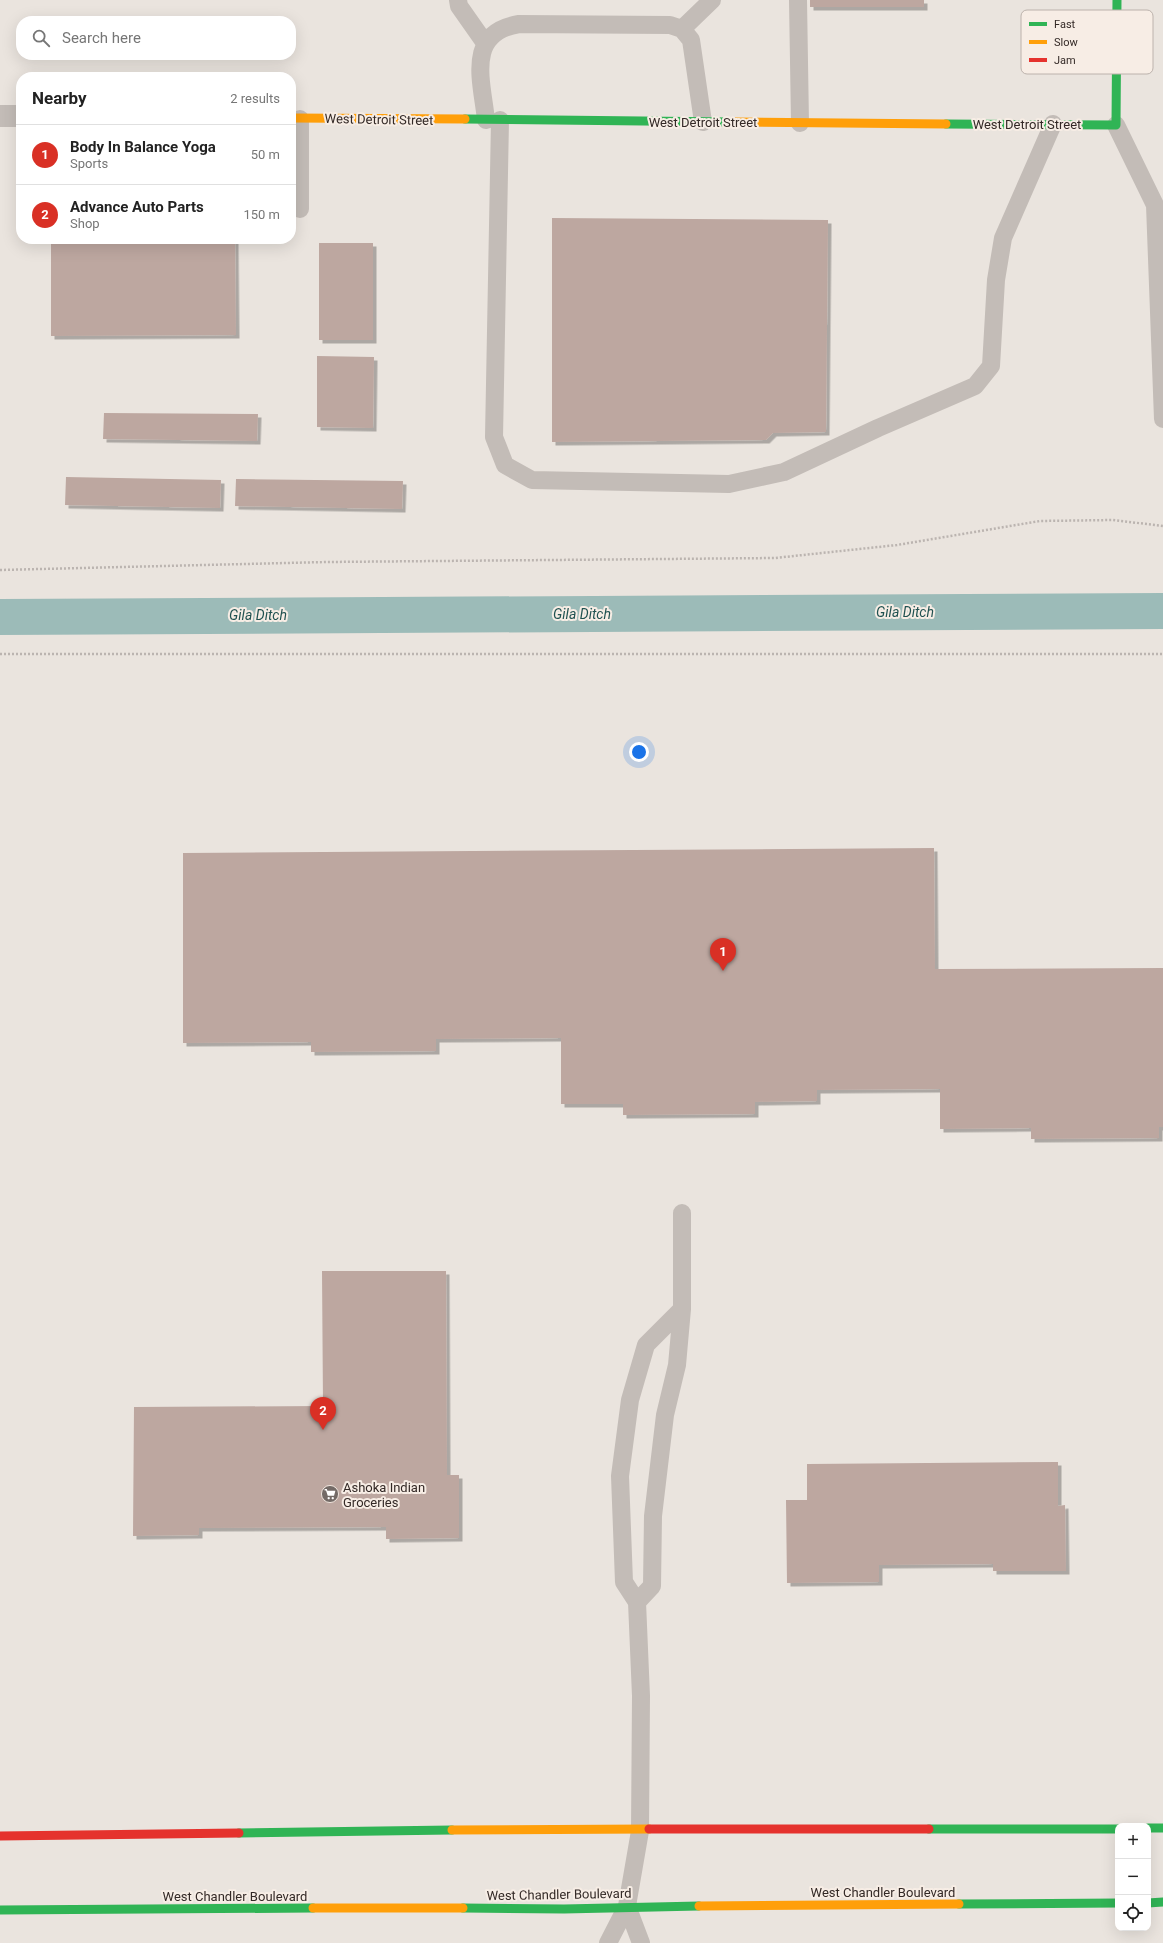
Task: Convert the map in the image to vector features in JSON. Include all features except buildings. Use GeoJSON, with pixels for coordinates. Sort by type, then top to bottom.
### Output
{"type":"FeatureCollection","features":[{"type":"Feature","properties":{"kind":"main road"},"geometry":{"type":"LineString","coordinates":[[1117,0],[1117,10]]}},
{"type":"Feature","properties":{"kind":"main road"},"geometry":{"type":"LineString","coordinates":[[1116,74],[1116,125]]}},
{"type":"Feature","properties":{"kind":"main road","name":"West Detroit Street"},"geometry":{"type":"LineString","coordinates":[[296,118],[1116,125]]}},
{"type":"Feature","properties":{"kind":"main road"},"geometry":{"type":"LineString","coordinates":[[0,1836],[567,1830],[640,1831],[1115,1828]]}},
{"type":"Feature","properties":{"kind":"main road"},"geometry":{"type":"LineString","coordinates":[[1151,1828],[1163,1828]]}},
{"type":"Feature","properties":{"kind":"main road"},"geometry":{"type":"LineString","coordinates":[[1151,1903],[1163,1902]]}},
{"type":"Feature","properties":{"kind":"main road","name":"West Chandler Boulevard"},"geometry":{"type":"LineString","coordinates":[[0,1910],[419,1908],[564,1909],[627,1906],[1115,1903]]}},
{"type":"Feature","properties":{"kind":"street"},"geometry":{"type":"LineString","coordinates":[[0,116],[16,116]]}},
{"type":"Feature","properties":{"kind":"lane"},"geometry":{"type":"LineString","coordinates":[[458,0],[459,6],[485,44]]}},
{"type":"Feature","properties":{"kind":"lane"},"geometry":{"type":"LineString","coordinates":[[682,29],[712,0]]}},
{"type":"Feature","properties":{"kind":"lane"},"geometry":{"type":"LineString","coordinates":[[798,0],[800,123]]}},
{"type":"Feature","properties":{"kind":"lane"},"geometry":{"type":"LineString","coordinates":[[703,122],[695,54],[691,40],[682,29],[670,25],[519,24],[506,26],[493,34],[485,44],[480,58],[493,120],[494,437],[505,465],[532,480],[729,484],[784,472],[878,428],[975,386],[991,366],[996,280],[1003,238],[1053,124]]}},
{"type":"Feature","properties":{"kind":"lane"},"geometry":{"type":"LineString","coordinates":[[296,118],[300,209]]}},
{"type":"Feature","properties":{"kind":"lane"},"geometry":{"type":"LineString","coordinates":[[1116,125],[1159,206],[1163,419]]}},
{"type":"Feature","properties":{"kind":"lane"},"geometry":{"type":"LineString","coordinates":[[637,1602],[652,1586],[653,1516],[666,1415],[678,1365],[682,1309],[682,1213]]}},
{"type":"Feature","properties":{"kind":"lane"},"geometry":{"type":"LineString","coordinates":[[608,1943],[627,1906],[640,1831],[641,1703],[637,1602],[624,1582],[620,1476],[630,1400],[646,1345],[682,1309]]}},
{"type":"Feature","properties":{"kind":"lane"},"geometry":{"type":"LineString","coordinates":[[627,1906],[641,1943]]}},
{"type":"Feature","properties":{"kind":"path"},"geometry":{"type":"LineString","coordinates":[[0,570],[327,562],[774,558],[897,545],[1040,521],[1113,520],[1163,526]]}},
{"type":"Feature","properties":{"kind":"path"},"geometry":{"type":"LineString","coordinates":[[0,654],[1163,654]]}},
{"type":"Feature","properties":{"kind":"waterway","name":"Gila Ditch"},"geometry":{"type":"LineString","coordinates":[[0,617],[1163,611]]}},
{"type":"Feature","properties":{"kind":"traffic: fast"},"geometry":{"type":"LineString","coordinates":[[1117,0],[1117,10]]}},
{"type":"Feature","properties":{"kind":"traffic: fast"},"geometry":{"type":"LineString","coordinates":[[946,124],[1116,125],[1116,74]]}},
{"type":"Feature","properties":{"kind":"traffic: fast"},"geometry":{"type":"LineString","coordinates":[[465,119],[733,122]]}},
{"type":"Feature","properties":{"kind":"traffic: fast"},"geometry":{"type":"LineString","coordinates":[[1151,1828],[1163,1828]]}},
{"type":"Feature","properties":{"kind":"traffic: fast"},"geometry":{"type":"LineString","coordinates":[[929,1829],[1115,1829]]}},
{"type":"Feature","properties":{"kind":"traffic: fast"},"geometry":{"type":"LineString","coordinates":[[239,1833],[452,1830]]}},
{"type":"Feature","properties":{"kind":"traffic: fast"},"geometry":{"type":"LineString","coordinates":[[1151,1903],[1163,1902]]}},
{"type":"Feature","properties":{"kind":"traffic: fast"},"geometry":{"type":"LineString","coordinates":[[959,1904],[1115,1903]]}},
{"type":"Feature","properties":{"kind":"traffic: fast"},"geometry":{"type":"LineString","coordinates":[[463,1908],[564,1909],[699,1906]]}},
{"type":"Feature","properties":{"kind":"traffic: fast"},"geometry":{"type":"LineString","coordinates":[[0,1910],[313,1908]]}},
{"type":"Feature","properties":{"kind":"traffic: slow"},"geometry":{"type":"LineString","coordinates":[[296,118],[465,119]]}},
{"type":"Feature","properties":{"kind":"traffic: slow"},"geometry":{"type":"LineString","coordinates":[[733,122],[946,124]]}},
{"type":"Feature","properties":{"kind":"traffic: slow"},"geometry":{"type":"LineString","coordinates":[[452,1830],[649,1829]]}},
{"type":"Feature","properties":{"kind":"traffic: slow"},"geometry":{"type":"LineString","coordinates":[[699,1906],[959,1904]]}},
{"type":"Feature","properties":{"kind":"traffic: slow"},"geometry":{"type":"LineString","coordinates":[[313,1908],[463,1908]]}},
{"type":"Feature","properties":{"kind":"traffic: jam"},"geometry":{"type":"LineString","coordinates":[[649,1829],[929,1829]]}},
{"type":"Feature","properties":{"kind":"traffic: jam"},"geometry":{"type":"LineString","coordinates":[[0,1836],[239,1833]]}},
{"type":"Feature","properties":{"kind":"place","name":"Body In Balance Yoga"},"geometry":{"type":"Point","coordinates":[723,971]}},
{"type":"Feature","properties":{"kind":"place","name":"Advance Auto Parts"},"geometry":{"type":"Point","coordinates":[323,1430]}},
{"type":"Feature","properties":{"kind":"place","name":"Ashoka Indian Groceries"},"geometry":{"type":"Point","coordinates":[330,1494]}}]}
